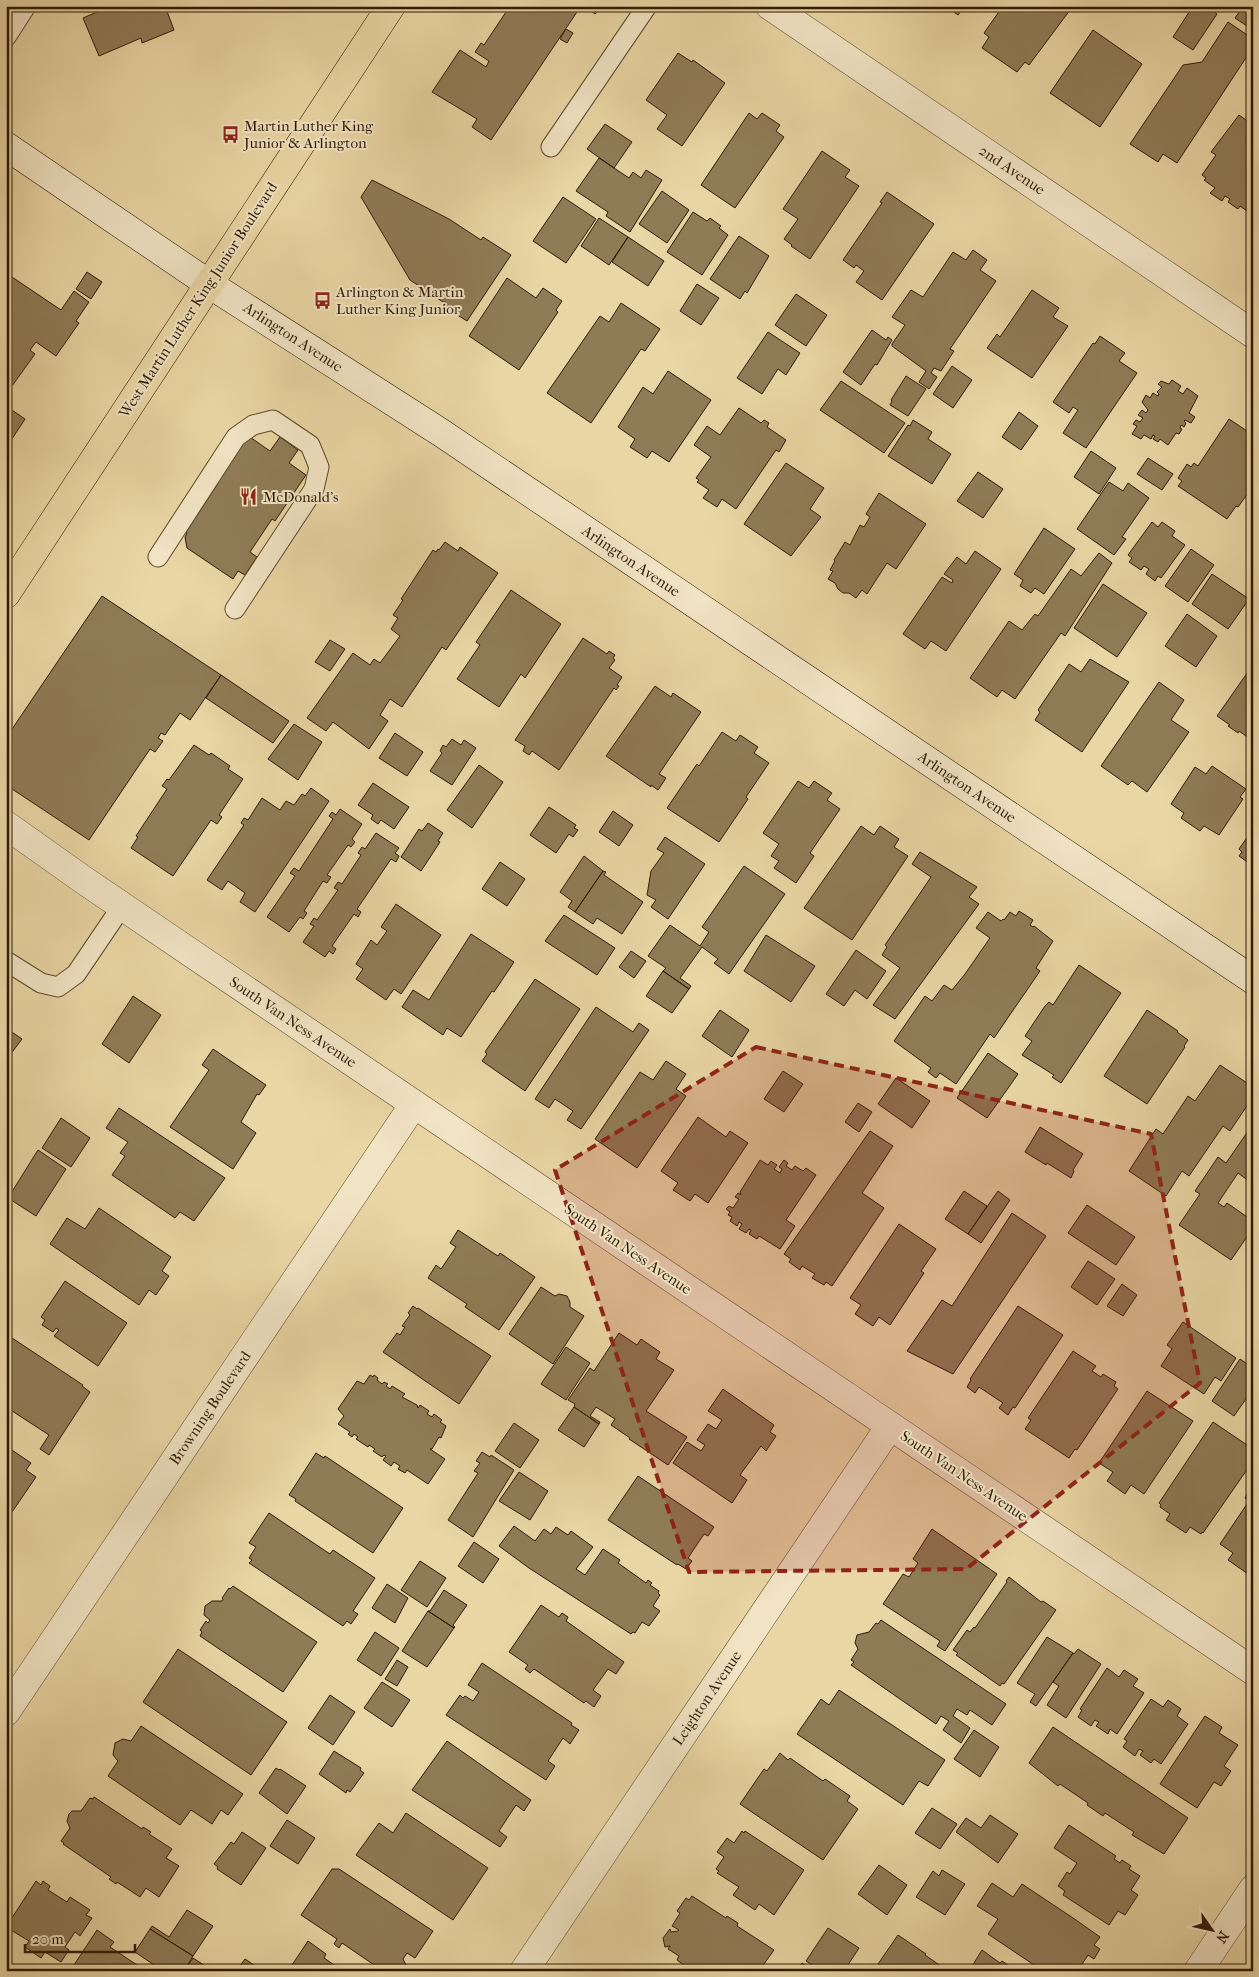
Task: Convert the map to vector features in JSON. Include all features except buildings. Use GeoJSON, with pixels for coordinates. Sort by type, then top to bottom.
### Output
{"type":"FeatureCollection","features":[{"type":"Feature","properties":{"kind":"main road","name":"West Martin Luther King Junior Boulevard"},"geometry":{"type":"LineString","coordinates":[[6,594],[391,6]]}},
{"type":"Feature","properties":{"kind":"street","name":"2nd Avenue"},"geometry":{"type":"LineString","coordinates":[[770,6],[1253,334]]}},
{"type":"Feature","properties":{"kind":"street","name":"Arlington Avenue"},"geometry":{"type":"LineString","coordinates":[[6,146],[210,284],[444,435],[1253,980]]}},
{"type":"Feature","properties":{"kind":"street","name":"South Van Ness Avenue"},"geometry":{"type":"LineString","coordinates":[[6,825],[122,906],[1253,1671]]}},
{"type":"Feature","properties":{"kind":"street","name":"Browning Boulevard"},"geometry":{"type":"LineString","coordinates":[[6,1712],[414,1104]]}},
{"type":"Feature","properties":{"kind":"street","name":"Leighton Avenue"},"geometry":{"type":"LineString","coordinates":[[524,1971],[890,1426]]}},
{"type":"Feature","properties":{"kind":"street"},"geometry":{"type":"LineString","coordinates":[[1198,1971],[1253,1890]]}},
{"type":"Feature","properties":{"kind":"lane"},"geometry":{"type":"LineString","coordinates":[[6,36],[26,6]]}},
{"type":"Feature","properties":{"kind":"lane"},"geometry":{"type":"LineString","coordinates":[[550,147],[647,6]]}},
{"type":"Feature","properties":{"kind":"lane"},"geometry":{"type":"LineString","coordinates":[[158,557],[236,437],[253,425],[273,420],[310,445],[320,467],[314,489],[235,610]]}},
{"type":"Feature","properties":{"kind":"lane"},"geometry":{"type":"LineString","coordinates":[[6,961],[41,983],[58,987],[76,974],[122,906]]}},
{"type":"Feature","properties":{"kind":"highlighted area"},"geometry":{"type":"Polygon","coordinates":[[[756,1047],[1151,1134],[1200,1383],[966,1569],[689,1572],[555,1170],[756,1047]]]}},
{"type":"Feature","properties":{"kind":"place","name":"Martin Luther King Junior & Arlington"},"geometry":{"type":"Point","coordinates":[230,135]}},
{"type":"Feature","properties":{"kind":"place","name":"Arlington & Martin Luther King Junior"},"geometry":{"type":"Point","coordinates":[322,301]}},
{"type":"Feature","properties":{"kind":"place","name":"McDonald's"},"geometry":{"type":"Point","coordinates":[249,497]}}]}
